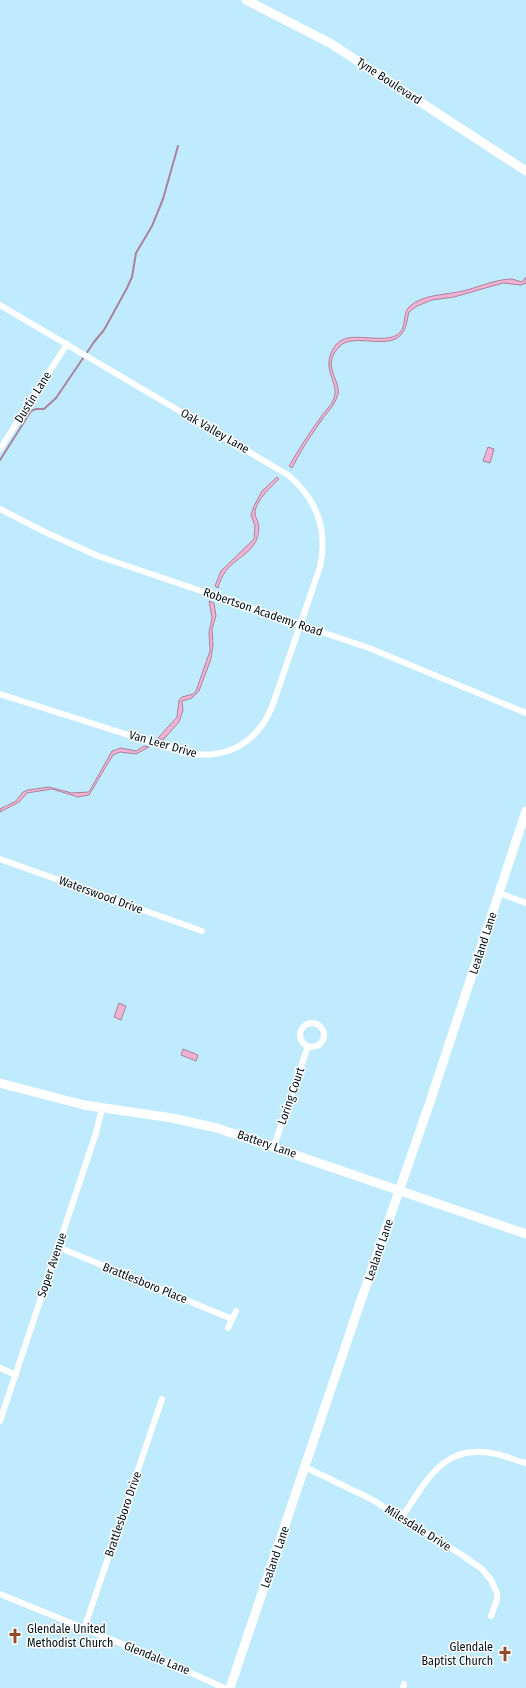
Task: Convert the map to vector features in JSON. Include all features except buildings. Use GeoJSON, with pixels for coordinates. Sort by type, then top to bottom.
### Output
{"type":"FeatureCollection","features":[{"type":"Feature","properties":{"kind":"street","name":"Tyne Boulevard"},"geometry":{"type":"LineString","coordinates":[[246,0],[330,43],[526,171]]}},
{"type":"Feature","properties":{"kind":"street","name":"Oak Valley Lane"},"geometry":{"type":"LineString","coordinates":[[0,305],[280,470],[296,481],[308,494],[320,520],[323,547],[320,568],[300,625]]}},
{"type":"Feature","properties":{"kind":"street","name":"Dustin Lane"},"geometry":{"type":"LineString","coordinates":[[0,449],[67,344]]}},
{"type":"Feature","properties":{"kind":"street","name":"Robertson Academy Road"},"geometry":{"type":"LineString","coordinates":[[0,509],[98,556],[369,648],[526,713]]}},
{"type":"Feature","properties":{"kind":"street","name":"Van Leer Drive"},"geometry":{"type":"LineString","coordinates":[[0,694],[185,753],[207,756],[220,754],[241,745],[256,733],[264,723],[275,700],[300,625]]}},
{"type":"Feature","properties":{"kind":"street","name":"Lealand Lane"},"geometry":{"type":"LineString","coordinates":[[230,1688],[400,1190],[526,811]]}},
{"type":"Feature","properties":{"kind":"street","name":"Waterswood Drive"},"geometry":{"type":"LineString","coordinates":[[0,859],[202,931]]}},
{"type":"Feature","properties":{"kind":"street"},"geometry":{"type":"LineString","coordinates":[[499,893],[526,903]]}},
{"type":"Feature","properties":{"kind":"street"},"geometry":{"type":"LineString","coordinates":[[308,1023],[317,1023],[323,1029],[323,1040],[317,1046],[308,1046],[300,1039],[300,1030],[308,1023]]}},
{"type":"Feature","properties":{"kind":"street","name":"Loring Court"},"geometry":{"type":"LineString","coordinates":[[274,1146],[308,1046]]}},
{"type":"Feature","properties":{"kind":"street","name":"Battery Lane"},"geometry":{"type":"LineString","coordinates":[[0,1082],[44,1095],[102,1108],[194,1122],[274,1146],[526,1234]]}},
{"type":"Feature","properties":{"kind":"street","name":"Soper Avenue"},"geometry":{"type":"LineString","coordinates":[[0,1420],[96,1133],[102,1108]]}},
{"type":"Feature","properties":{"kind":"street","name":"Brattlesboro Place"},"geometry":{"type":"LineString","coordinates":[[58,1247],[232,1319]]}},
{"type":"Feature","properties":{"kind":"street"},"geometry":{"type":"LineString","coordinates":[[228,1328],[236,1311]]}},
{"type":"Feature","properties":{"kind":"street"},"geometry":{"type":"LineString","coordinates":[[0,1368],[16,1375]]}},
{"type":"Feature","properties":{"kind":"street","name":"Brattlesboro Drive"},"geometry":{"type":"LineString","coordinates":[[84,1629],[162,1399]]}},
{"type":"Feature","properties":{"kind":"street"},"geometry":{"type":"LineString","coordinates":[[402,1517],[435,1471],[447,1461],[460,1454],[471,1452],[490,1453],[526,1463]]}},
{"type":"Feature","properties":{"kind":"street","name":"Milesdale Drive"},"geometry":{"type":"LineString","coordinates":[[305,1467],[359,1492],[402,1517],[471,1561],[487,1574],[497,1593],[497,1600],[491,1616]]}},
{"type":"Feature","properties":{"kind":"street","name":"Glendale Lane"},"geometry":{"type":"LineString","coordinates":[[0,1594],[224,1688]]}},
{"type":"Feature","properties":{"kind":"shaded area"},"geometry":{"type":"Polygon","coordinates":[[[526,277],[526,283],[521,285],[503,283],[454,297],[432,300],[417,306],[409,312],[403,332],[397,338],[390,341],[354,341],[346,342],[340,346],[334,353],[331,366],[338,388],[337,398],[333,406],[308,440],[292,468],[289,466],[308,435],[333,401],[335,392],[329,362],[335,346],[340,341],[353,337],[392,337],[401,331],[405,314],[409,307],[414,303],[428,297],[463,291],[492,282],[512,279],[522,282],[526,277]]]}},
{"type":"Feature","properties":{"kind":"shaded area"},"geometry":{"type":"Polygon","coordinates":[[[488,447],[494,449],[490,463],[483,461],[488,447]]]}},
{"type":"Feature","properties":{"kind":"shaded area"},"geometry":{"type":"Polygon","coordinates":[[[277,477],[279,479],[257,504],[255,515],[259,528],[256,541],[247,553],[226,571],[221,578],[218,588],[215,586],[221,571],[254,539],[255,526],[251,515],[254,506],[262,491],[277,477]]]}},
{"type":"Feature","properties":{"kind":"shaded area"},"geometry":{"type":"Polygon","coordinates":[[[209,601],[214,603],[216,616],[212,629],[213,645],[211,659],[199,691],[192,698],[182,701],[183,710],[179,722],[163,740],[158,738],[177,717],[179,700],[182,697],[193,694],[196,691],[210,651],[209,632],[212,618],[209,601]]]}},
{"type":"Feature","properties":{"kind":"shaded area"},"geometry":{"type":"Polygon","coordinates":[[[144,746],[149,747],[136,754],[120,752],[113,755],[89,795],[78,797],[52,789],[27,793],[19,802],[0,812],[0,809],[16,801],[23,792],[28,790],[49,787],[72,793],[89,792],[112,751],[121,748],[136,751],[144,746]]]}},
{"type":"Feature","properties":{"kind":"shaded area"},"geometry":{"type":"Polygon","coordinates":[[[119,1003],[126,1006],[121,1020],[114,1017],[119,1003]]]}},
{"type":"Feature","properties":{"kind":"shaded area"},"geometry":{"type":"Polygon","coordinates":[[[183,1049],[198,1055],[196,1061],[181,1055],[183,1049]]]}},
{"type":"Feature","properties":{"kind":"waterway"},"geometry":{"type":"LineString","coordinates":[[0,460],[31,411],[36,409],[44,409],[56,398],[94,342],[104,330],[132,277],[136,253],[152,226],[163,199],[178,146]]}},
{"type":"Feature","properties":{"kind":"place","name":"Glendale United Methodist Church"},"geometry":{"type":"Point","coordinates":[15,1636]}},
{"type":"Feature","properties":{"kind":"place","name":"Glendale Baptist Church"},"geometry":{"type":"Point","coordinates":[505,1654]}}]}
